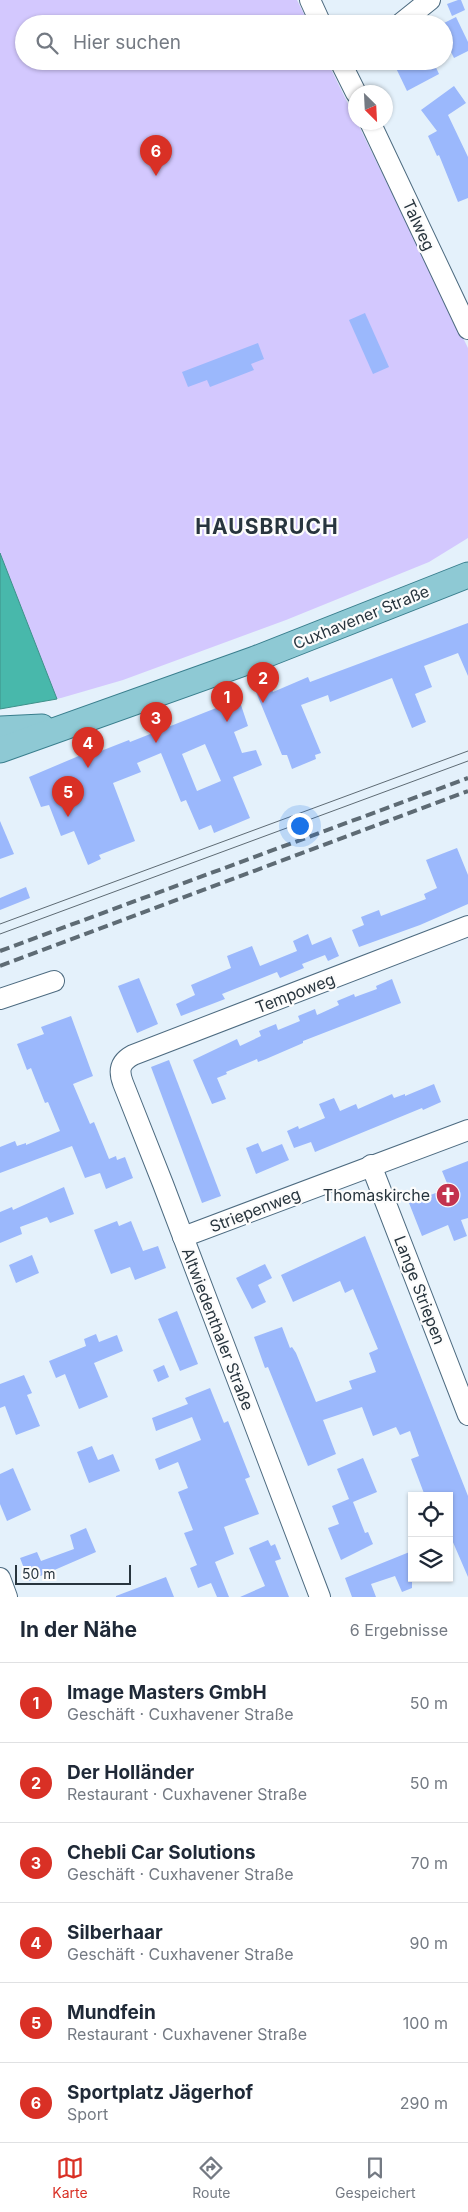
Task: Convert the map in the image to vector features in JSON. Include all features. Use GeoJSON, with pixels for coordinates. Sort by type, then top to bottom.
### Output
{"type":"FeatureCollection","features":[{"type":"Feature","properties":{"kind":"main road","name":"Cuxhavener Straße"},"geometry":{"type":"LineString","coordinates":[[0,750],[255,659],[468,575]]}},
{"type":"Feature","properties":{"kind":"main road"},"geometry":{"type":"LineString","coordinates":[[0,729],[69,726]]}},
{"type":"Feature","properties":{"kind":"street"},"geometry":{"type":"LineString","coordinates":[[310,0],[317,15]]}},
{"type":"Feature","properties":{"kind":"street"},"geometry":{"type":"LineString","coordinates":[[411,15],[430,0]]}},
{"type":"Feature","properties":{"kind":"street"},"geometry":{"type":"LineString","coordinates":[[345,70],[352,85]]}},
{"type":"Feature","properties":{"kind":"street","name":"Talweg"},"geometry":{"type":"LineString","coordinates":[[374,130],[468,329]]}},
{"type":"Feature","properties":{"kind":"street","name":"Tempoweg"},"geometry":{"type":"LineString","coordinates":[[124,1061],[133,1055],[468,926]]}},
{"type":"Feature","properties":{"kind":"street"},"geometry":{"type":"LineString","coordinates":[[0,999],[54,981]]}},
{"type":"Feature","properties":{"kind":"street","name":"Altwiedenthaler Straße"},"geometry":{"type":"LineString","coordinates":[[124,1061],[120,1071],[122,1084],[183,1237],[320,1597]]}},
{"type":"Feature","properties":{"kind":"street","name":"Striepenweg"},"geometry":{"type":"LineString","coordinates":[[183,1237],[468,1130]]}},
{"type":"Feature","properties":{"kind":"street","name":"Lange Striepen"},"geometry":{"type":"LineString","coordinates":[[371,1165],[468,1415]]}},
{"type":"Feature","properties":{"kind":"street"},"geometry":{"type":"LineString","coordinates":[[0,1578],[7,1597]]}},
{"type":"Feature","properties":{"kind":"shaded area"},"geometry":{"type":"Polygon","coordinates":[[[0,0],[297,0],[304,15],[15,15],[15,70],[331,70],[348,104],[348,130],[361,130],[468,348],[468,538],[429,562],[286,620],[123,680],[61,698],[0,709],[0,0]]]}},
{"type":"Feature","properties":{"kind":"shaded area"},"geometry":{"type":"Polygon","coordinates":[[[0,553],[57,699],[0,709],[0,553]]]}},
{"type":"Feature","properties":{"kind":"building"},"geometry":{"type":"Polygon","coordinates":[[[461,0],[465,10],[453,16],[447,4],[461,0]]]}},
{"type":"Feature","properties":{"kind":"building"},"geometry":{"type":"Polygon","coordinates":[[[456,17],[468,42],[468,51],[454,58],[453,56],[453,18],[456,17]]]}},
{"type":"Feature","properties":{"kind":"building"},"geometry":{"type":"Polygon","coordinates":[[[397,70],[437,70],[439,74],[407,91],[397,70]]]}},
{"type":"Feature","properties":{"kind":"building"},"geometry":{"type":"Polygon","coordinates":[[[454,86],[466,103],[448,115],[468,157],[468,198],[458,202],[439,155],[437,156],[428,136],[437,131],[421,110],[454,86]]]}},
{"type":"Feature","properties":{"kind":"building"},"geometry":{"type":"Polygon","coordinates":[[[365,313],[389,367],[373,374],[349,320],[365,313]]]}},
{"type":"Feature","properties":{"kind":"building"},"geometry":{"type":"Polygon","coordinates":[[[258,343],[264,359],[251,364],[254,370],[210,387],[207,380],[188,387],[182,372],[258,343]]]}},
{"type":"Feature","properties":{"kind":"building"},"geometry":{"type":"Polygon","coordinates":[[[468,623],[468,676],[458,653],[424,666],[432,687],[415,694],[426,722],[412,728],[392,678],[330,702],[328,695],[301,705],[321,753],[315,755],[316,759],[292,769],[287,755],[282,755],[256,692],[271,686],[273,692],[308,677],[310,682],[468,623]]]}},
{"type":"Feature","properties":{"kind":"building"},"geometry":{"type":"Polygon","coordinates":[[[239,699],[248,726],[234,732],[242,753],[256,750],[262,765],[233,777],[250,818],[214,833],[211,825],[199,830],[186,800],[181,802],[161,753],[137,763],[141,772],[113,783],[135,841],[99,855],[101,859],[88,865],[74,831],[61,836],[49,805],[41,807],[29,777],[81,755],[83,758],[129,740],[130,742],[239,699]],[[205,744],[182,754],[197,791],[221,781],[205,744]]]}},
{"type":"Feature","properties":{"kind":"building"},"geometry":{"type":"Polygon","coordinates":[[[0,821],[14,854],[0,859],[0,821]]]}},
{"type":"Feature","properties":{"kind":"building"},"geometry":{"type":"Polygon","coordinates":[[[457,848],[468,875],[468,904],[420,925],[359,947],[352,930],[364,925],[361,917],[379,910],[381,916],[426,899],[424,894],[437,888],[426,860],[457,848]]]}},
{"type":"Feature","properties":{"kind":"building"},"geometry":{"type":"Polygon","coordinates":[[[26,887],[30,898],[0,910],[0,898],[26,887]]]}},
{"type":"Feature","properties":{"kind":"building"},"geometry":{"type":"Polygon","coordinates":[[[308,934],[312,945],[331,937],[339,956],[328,961],[325,955],[302,964],[304,968],[280,978],[277,972],[222,994],[225,999],[181,1016],[176,1004],[195,995],[191,985],[231,968],[227,956],[252,946],[260,966],[297,951],[293,941],[308,934]]]}},
{"type":"Feature","properties":{"kind":"building"},"geometry":{"type":"Polygon","coordinates":[[[139,978],[158,1024],[137,1033],[118,986],[139,978]]]}},
{"type":"Feature","properties":{"kind":"building"},"geometry":{"type":"Polygon","coordinates":[[[392,979],[401,1003],[303,1041],[303,1043],[266,1059],[258,1062],[257,1059],[226,1072],[227,1074],[217,1078],[226,1099],[212,1104],[193,1060],[237,1039],[240,1046],[261,1036],[259,1031],[276,1024],[278,1030],[300,1021],[298,1016],[315,1009],[317,1015],[339,1005],[337,1001],[354,994],[355,997],[377,989],[376,986],[392,979]]]}},
{"type":"Feature","properties":{"kind":"building"},"geometry":{"type":"Polygon","coordinates":[[[71,1016],[93,1076],[73,1084],[90,1124],[94,1122],[109,1159],[116,1156],[117,1160],[125,1157],[133,1178],[106,1189],[100,1173],[85,1178],[72,1146],[0,1173],[0,1147],[15,1141],[17,1146],[26,1143],[26,1145],[60,1131],[48,1102],[45,1103],[31,1068],[27,1070],[17,1044],[44,1034],[41,1027],[71,1016]]]}},
{"type":"Feature","properties":{"kind":"building"},"geometry":{"type":"Polygon","coordinates":[[[169,1060],[221,1196],[202,1203],[151,1067],[169,1060]]]}},
{"type":"Feature","properties":{"kind":"building"},"geometry":{"type":"Polygon","coordinates":[[[434,1084],[441,1102],[315,1152],[311,1142],[294,1148],[287,1131],[298,1126],[299,1129],[325,1118],[319,1104],[334,1098],[340,1111],[356,1104],[358,1109],[392,1094],[394,1098],[405,1094],[405,1096],[434,1084]]]}},
{"type":"Feature","properties":{"kind":"building"},"geometry":{"type":"Polygon","coordinates":[[[258,1143],[262,1152],[282,1144],[289,1160],[256,1174],[246,1148],[258,1143]]]}},
{"type":"Feature","properties":{"kind":"building","name":"Thomaskirche"},"geometry":{"type":"Polygon","coordinates":[[[468,1161],[468,1218],[461,1220],[467,1236],[454,1241],[448,1225],[422,1236],[409,1203],[449,1188],[442,1171],[468,1161]]]}},
{"type":"Feature","properties":{"kind":"building"},"geometry":{"type":"Polygon","coordinates":[[[64,1187],[74,1214],[50,1223],[47,1217],[20,1227],[22,1234],[0,1243],[0,1212],[12,1207],[13,1210],[64,1187]]]}},
{"type":"Feature","properties":{"kind":"building"},"geometry":{"type":"Polygon","coordinates":[[[117,1221],[119,1226],[131,1221],[143,1251],[158,1246],[166,1268],[135,1280],[130,1267],[111,1274],[94,1230],[117,1221]]]}},
{"type":"Feature","properties":{"kind":"building"},"geometry":{"type":"Polygon","coordinates":[[[365,1236],[468,1496],[468,1577],[453,1542],[453,1492],[423,1492],[411,1459],[419,1456],[410,1431],[400,1435],[396,1427],[373,1436],[362,1407],[323,1420],[336,1454],[308,1466],[268,1367],[265,1368],[254,1337],[282,1327],[290,1348],[292,1347],[296,1353],[316,1402],[352,1389],[349,1381],[376,1372],[369,1353],[378,1349],[353,1289],[345,1293],[340,1281],[293,1302],[281,1275],[365,1236]]]}},
{"type":"Feature","properties":{"kind":"building"},"geometry":{"type":"Polygon","coordinates":[[[32,1255],[39,1273],[16,1283],[9,1265],[32,1255]]]}},
{"type":"Feature","properties":{"kind":"building"},"geometry":{"type":"Polygon","coordinates":[[[265,1264],[272,1278],[258,1285],[266,1302],[252,1309],[236,1278],[265,1264]]]}},
{"type":"Feature","properties":{"kind":"building"},"geometry":{"type":"Polygon","coordinates":[[[177,1311],[198,1364],[180,1371],[158,1319],[177,1311]]]}},
{"type":"Feature","properties":{"kind":"building"},"geometry":{"type":"Polygon","coordinates":[[[96,1334],[99,1342],[117,1335],[123,1351],[94,1363],[108,1397],[79,1409],[65,1374],[56,1378],[49,1361],[86,1346],[84,1339],[96,1334]]]}},
{"type":"Feature","properties":{"kind":"building"},"geometry":{"type":"Polygon","coordinates":[[[164,1365],[169,1377],[158,1382],[153,1370],[164,1365]]]}},
{"type":"Feature","properties":{"kind":"building"},"geometry":{"type":"Polygon","coordinates":[[[24,1375],[32,1393],[27,1395],[40,1426],[16,1435],[5,1406],[0,1408],[0,1384],[24,1375]]]}},
{"type":"Feature","properties":{"kind":"building"},"geometry":{"type":"Polygon","coordinates":[[[210,1388],[224,1423],[228,1421],[250,1477],[245,1479],[259,1514],[224,1527],[234,1554],[215,1562],[229,1597],[217,1597],[211,1583],[198,1588],[190,1568],[197,1565],[184,1533],[193,1530],[178,1492],[188,1488],[178,1462],[159,1470],[155,1459],[201,1440],[192,1417],[156,1431],[152,1418],[188,1404],[185,1398],[210,1388]]]}},
{"type":"Feature","properties":{"kind":"building"},"geometry":{"type":"Polygon","coordinates":[[[92,1446],[98,1460],[113,1454],[120,1471],[89,1483],[77,1452],[92,1446]]]}},
{"type":"Feature","properties":{"kind":"building"},"geometry":{"type":"Polygon","coordinates":[[[363,1458],[377,1492],[353,1502],[365,1533],[368,1532],[373,1544],[341,1560],[328,1528],[339,1524],[332,1506],[349,1499],[337,1469],[363,1458]]]}},
{"type":"Feature","properties":{"kind":"building"},"geometry":{"type":"Polygon","coordinates":[[[13,1468],[31,1510],[7,1521],[0,1504],[0,1474],[13,1468]]]}},
{"type":"Feature","properties":{"kind":"building"},"geometry":{"type":"Polygon","coordinates":[[[86,1528],[96,1552],[29,1581],[20,1558],[37,1552],[41,1561],[74,1549],[70,1535],[86,1528]]]}},
{"type":"Feature","properties":{"kind":"building"},"geometry":{"type":"Polygon","coordinates":[[[268,1540],[271,1546],[275,1544],[281,1559],[275,1561],[289,1597],[240,1597],[265,1586],[249,1548],[268,1540]]]}},
{"type":"Feature","properties":{"kind":"building"},"geometry":{"type":"Polygon","coordinates":[[[408,1553],[408,1582],[412,1582],[412,1588],[402,1592],[395,1576],[371,1584],[376,1597],[352,1597],[345,1578],[408,1553]]]}},
{"type":"Feature","properties":{"kind":"building"},"geometry":{"type":"Polygon","coordinates":[[[166,1577],[174,1597],[116,1597],[116,1596],[166,1577]]]}},
{"type":"Feature","properties":{"kind":"tram line"},"geometry":{"type":"LineString","coordinates":[[0,924],[468,751]]}},
{"type":"Feature","properties":{"kind":"tram line"},"geometry":{"type":"LineString","coordinates":[[0,934],[468,761]]}},
{"type":"Feature","properties":{"kind":"railway"},"geometry":{"type":"LineString","coordinates":[[0,951],[468,778]]}},
{"type":"Feature","properties":{"kind":"railway"},"geometry":{"type":"LineString","coordinates":[[0,966],[468,791]]}},
{"type":"Feature","properties":{"kind":"place","name":"Sportplatz Jägerhof"},"geometry":{"type":"Point","coordinates":[156,176]}},
{"type":"Feature","properties":{"kind":"place","name":"Der Holländer"},"geometry":{"type":"Point","coordinates":[263,703]}},
{"type":"Feature","properties":{"kind":"place","name":"Image Masters GmbH"},"geometry":{"type":"Point","coordinates":[227,722]}},
{"type":"Feature","properties":{"kind":"place","name":"Chebli Car Solutions"},"geometry":{"type":"Point","coordinates":[156,743]}},
{"type":"Feature","properties":{"kind":"place","name":"Silberhaar"},"geometry":{"type":"Point","coordinates":[88,768]}},
{"type":"Feature","properties":{"kind":"place","name":"Mundfein"},"geometry":{"type":"Point","coordinates":[68,817]}},
{"type":"Feature","properties":{"kind":"place","name":"Thomaskirche"},"geometry":{"type":"Point","coordinates":[448,1195]}},
{"type":"Feature","properties":{"kind":"district","name":"HAUSBRUCH"},"geometry":{"type":"Point","coordinates":[267,527]}}]}
